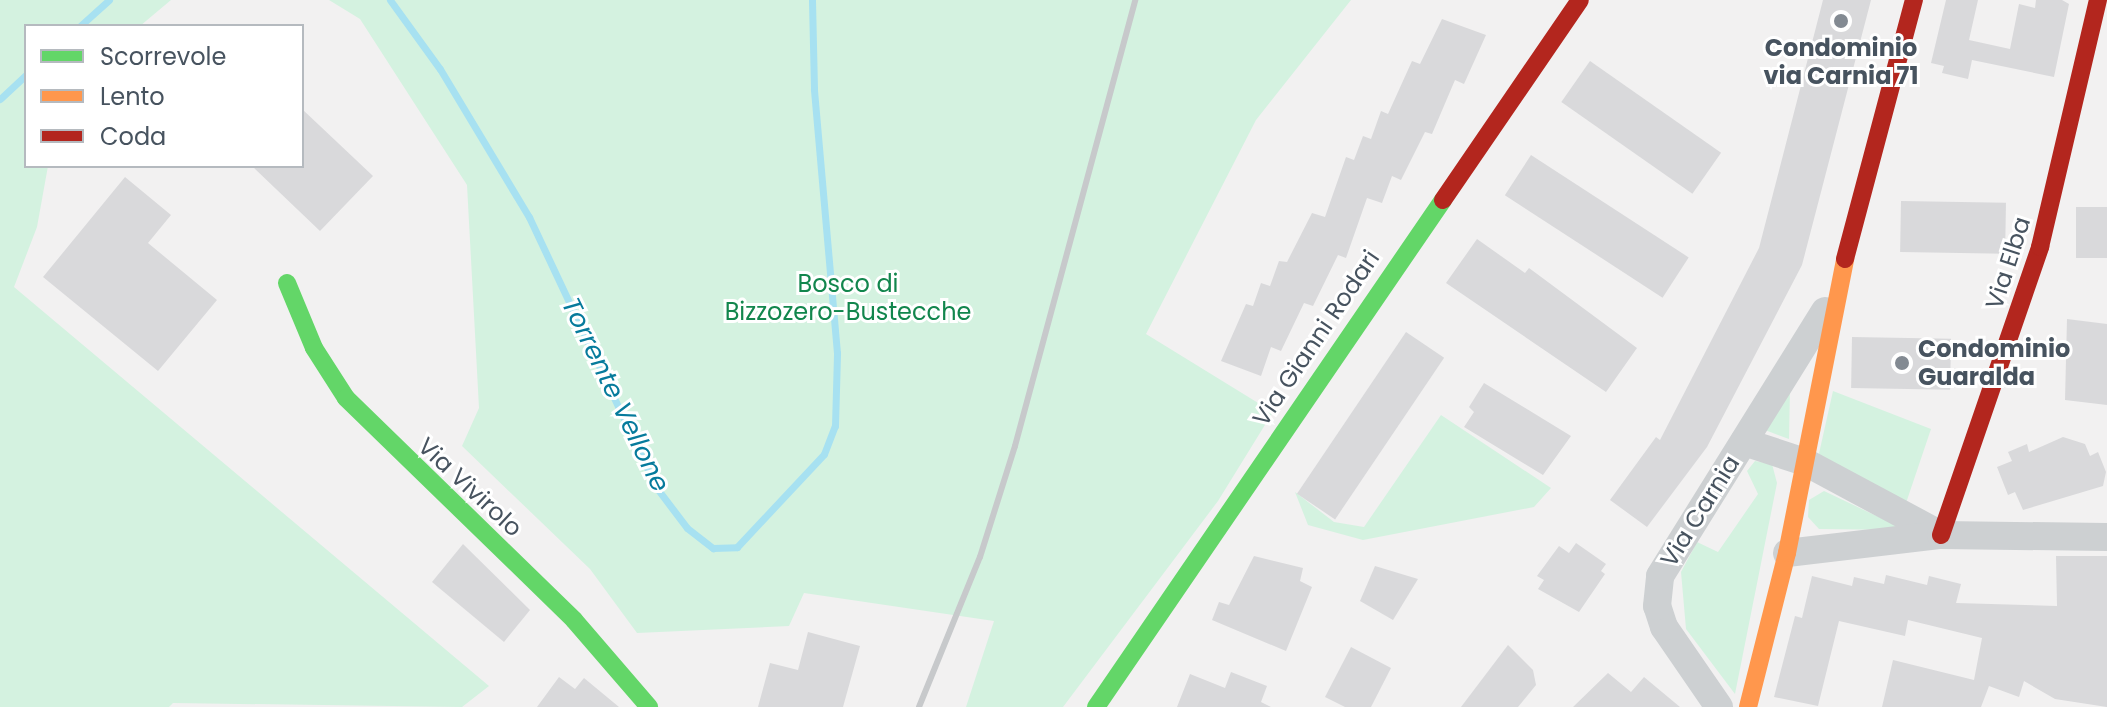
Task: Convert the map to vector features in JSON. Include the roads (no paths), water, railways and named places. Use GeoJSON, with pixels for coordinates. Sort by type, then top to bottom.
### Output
{"type":"FeatureCollection","features":[{"type":"Feature","properties":{"kind":"street","name":"Via Gianni Rodari"},"geometry":{"type":"LineString","coordinates":[[1096,707],[1580,0]]}},
{"type":"Feature","properties":{"kind":"street","name":"Via Carnia"},"geometry":{"type":"LineString","coordinates":[[1748,707],[1787,553],[1836,293],[1914,0]]}},
{"type":"Feature","properties":{"kind":"street","name":"Via Elba"},"geometry":{"type":"LineString","coordinates":[[1941,535],[2040,247],[2098,0]]}},
{"type":"Feature","properties":{"kind":"street","name":"Via Vivirolo"},"geometry":{"type":"LineString","coordinates":[[287,283],[314,348],[346,398],[574,620],[649,707]]}},
{"type":"Feature","properties":{"kind":"street","name":"Via Carnia"},"geometry":{"type":"LineString","coordinates":[[1719,707],[1664,627],[1657,589],[1676,548],[1836,293]]}},
{"type":"Feature","properties":{"kind":"street","name":"Via Carnia"},"geometry":{"type":"LineString","coordinates":[[1744,442],[1805,462]]}},
{"type":"Feature","properties":{"kind":"street"},"geometry":{"type":"LineString","coordinates":[[1805,462],[1941,535]]}},
{"type":"Feature","properties":{"kind":"street"},"geometry":{"type":"LineString","coordinates":[[1787,553],[1941,535],[2107,537]]}},
{"type":"Feature","properties":{"kind":"waterway","name":"Torrente Vellone"},"geometry":{"type":"LineString","coordinates":[[82,24],[109,0]]}},
{"type":"Feature","properties":{"kind":"waterway","name":"Torrente Vellone"},"geometry":{"type":"LineString","coordinates":[[390,0],[440,69],[529,217],[656,487],[687,528],[713,548],[737,547],[824,454],[835,426],[837,353],[814,89],[812,0]]}},
{"type":"Feature","properties":{"kind":"waterway","name":"Torrente Vellone"},"geometry":{"type":"LineString","coordinates":[[0,99],[24,77]]}},
{"type":"Feature","properties":{"kind":"railway"},"geometry":{"type":"LineString","coordinates":[[919,707],[980,557],[1015,446],[1135,0]]}},
{"type":"Feature","properties":{"kind":"place","name":"Condominio via Carnia 71"},"geometry":{"type":"Point","coordinates":[1841,21]}},
{"type":"Feature","properties":{"kind":"place","name":"Condominio Guaralda"},"geometry":{"type":"Point","coordinates":[1902,363]}},
{"type":"Feature","properties":{"kind":"park label","name":"Bosco di Bizzozero-Bustecche"},"geometry":{"type":"Point","coordinates":[848,298]}}]}
